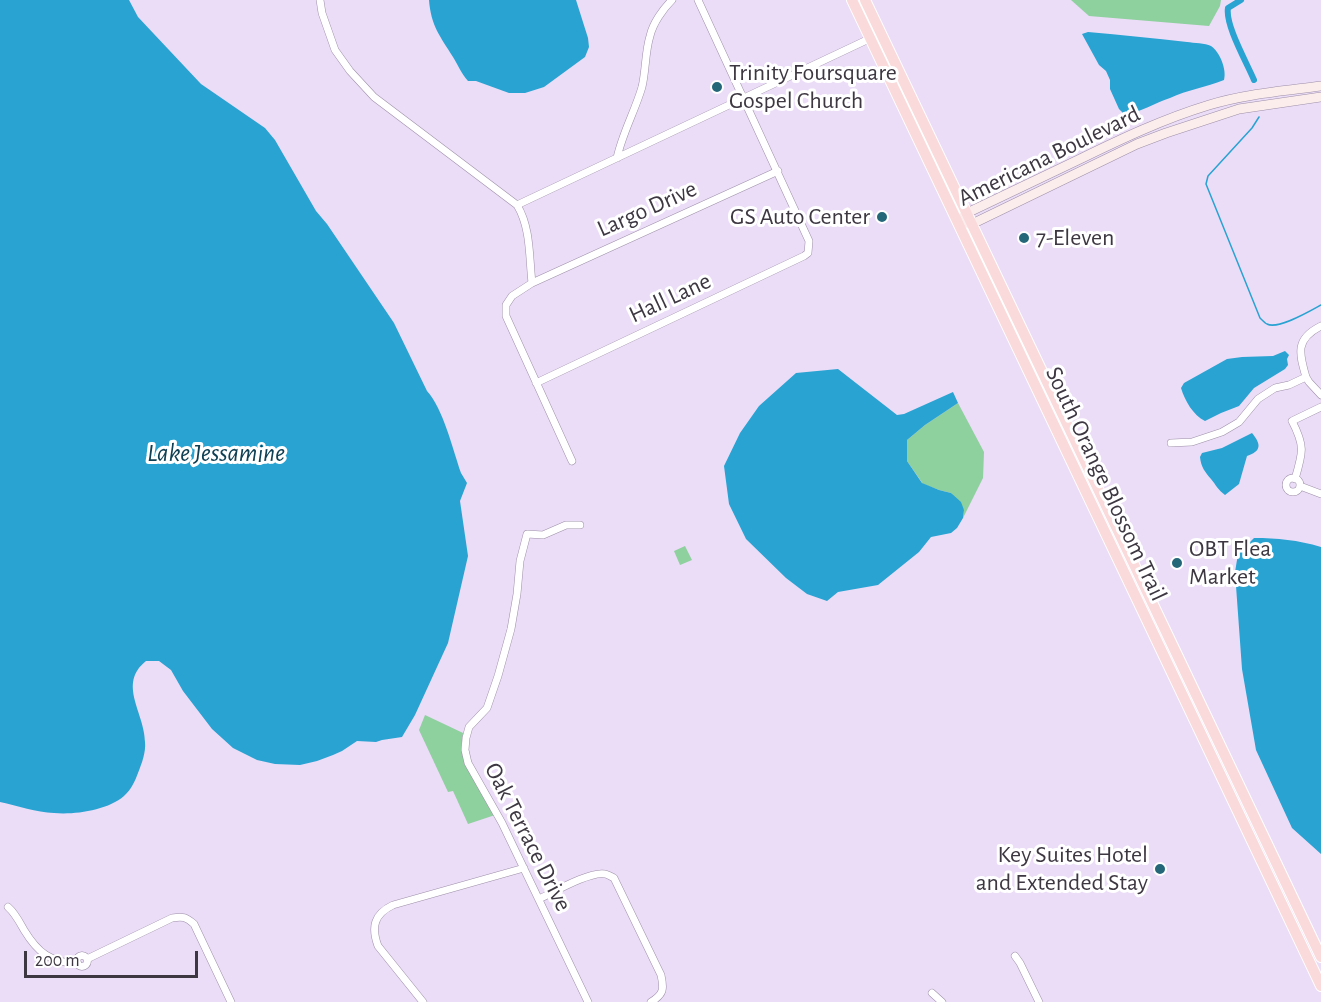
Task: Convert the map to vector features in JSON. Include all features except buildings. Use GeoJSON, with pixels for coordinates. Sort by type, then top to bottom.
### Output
{"type":"FeatureCollection","features":[{"type":"Feature","properties":{"kind":"main road","name":"South Orange Blossom Trail"},"geometry":{"type":"LineString","coordinates":[[852,0],[1321,986]]}},
{"type":"Feature","properties":{"kind":"main road","name":"South Orange Blossom Trail"},"geometry":{"type":"LineString","coordinates":[[866,0],[1321,957]]}},
{"type":"Feature","properties":{"kind":"main road","name":"Americana Boulevard"},"geometry":{"type":"LineString","coordinates":[[957,221],[967,213],[1133,133],[1172,117],[1210,105],[1272,92],[1321,86]]}},
{"type":"Feature","properties":{"kind":"main road","name":"Americana Boulevard"},"geometry":{"type":"LineString","coordinates":[[957,221],[972,224],[1137,144],[1196,122],[1239,109],[1321,97]]}},
{"type":"Feature","properties":{"kind":"main road"},"geometry":{"type":"LineString","coordinates":[[1074,466],[1082,477],[1094,482]]}},
{"type":"Feature","properties":{"kind":"main road"},"geometry":{"type":"LineString","coordinates":[[1126,576],[1133,578],[1147,591]]}},
{"type":"Feature","properties":{"kind":"main road"},"geometry":{"type":"LineString","coordinates":[[1221,774],[1230,786],[1242,791]]}},
{"type":"Feature","properties":{"kind":"main road"},"geometry":{"type":"LineString","coordinates":[[1237,808],[1249,813],[1258,824]]}},
{"type":"Feature","properties":{"kind":"street"},"geometry":{"type":"LineString","coordinates":[[320,0],[322,13],[335,50],[350,71],[374,97],[517,205],[526,225],[532,283]]}},
{"type":"Feature","properties":{"kind":"street"},"geometry":{"type":"LineString","coordinates":[[617,158],[642,88],[650,36],[667,4],[672,0]]}},
{"type":"Feature","properties":{"kind":"street"},"geometry":{"type":"LineString","coordinates":[[698,0],[778,171]]}},
{"type":"Feature","properties":{"kind":"street"},"geometry":{"type":"LineString","coordinates":[[517,205],[871,39]]}},
{"type":"Feature","properties":{"kind":"street"},"geometry":{"type":"LineString","coordinates":[[1133,133],[1137,144]]}},
{"type":"Feature","properties":{"kind":"street"},"geometry":{"type":"LineString","coordinates":[[1063,167],[1068,178]]}},
{"type":"Feature","properties":{"kind":"street","name":"Hall Lane"},"geometry":{"type":"LineString","coordinates":[[536,383],[808,253],[809,241],[778,171]]}},
{"type":"Feature","properties":{"kind":"street","name":"Largo Drive"},"geometry":{"type":"LineString","coordinates":[[572,460],[506,316],[506,305],[512,296],[532,283],[778,171]]}},
{"type":"Feature","properties":{"kind":"street"},"geometry":{"type":"LineString","coordinates":[[1321,326],[1308,334],[1299,354],[1309,382],[1321,395]]}},
{"type":"Feature","properties":{"kind":"street"},"geometry":{"type":"LineString","coordinates":[[1171,443],[1192,442],[1222,432],[1239,422],[1258,399],[1275,388],[1289,385],[1306,376]]}},
{"type":"Feature","properties":{"kind":"street"},"geometry":{"type":"LineString","coordinates":[[1295,479],[1302,457],[1302,447],[1292,421],[1321,407]]}},
{"type":"Feature","properties":{"kind":"street"},"geometry":{"type":"LineString","coordinates":[[1290,478],[1295,479],[1299,481],[1300,486],[1295,492],[1290,492],[1286,482],[1290,478]]}},
{"type":"Feature","properties":{"kind":"street"},"geometry":{"type":"LineString","coordinates":[[1300,486],[1321,494]]}},
{"type":"Feature","properties":{"kind":"street","name":"Oak Terrace Drive"},"geometry":{"type":"LineString","coordinates":[[580,525],[566,525],[543,535],[527,534],[520,561],[511,629],[498,676],[487,708],[469,727],[465,750],[468,763],[502,823],[588,1002]]}},
{"type":"Feature","properties":{"kind":"street"},"geometry":{"type":"LineString","coordinates":[[423,1002],[378,946],[374,934],[379,914],[393,905],[524,868]]}},
{"type":"Feature","properties":{"kind":"street"},"geometry":{"type":"LineString","coordinates":[[539,899],[596,874],[606,874],[614,878],[661,975],[662,994],[651,1002]]}},
{"type":"Feature","properties":{"kind":"street"},"geometry":{"type":"LineString","coordinates":[[8,907],[30,939],[47,957],[62,963],[78,963],[80,956],[84,955],[87,959],[172,918],[186,917],[194,924],[231,1002]]}},
{"type":"Feature","properties":{"kind":"street"},"geometry":{"type":"LineString","coordinates":[[1014,956],[1020,963],[1037,1001]]}},
{"type":"Feature","properties":{"kind":"street"},"geometry":{"type":"LineString","coordinates":[[932,993],[942,1002]]}},
{"type":"Feature","properties":{"kind":"green space"},"geometry":{"type":"Polygon","coordinates":[[[1071,0],[1221,0],[1209,26],[1089,16],[1071,0]]]}},
{"type":"Feature","properties":{"kind":"green space"},"geometry":{"type":"Polygon","coordinates":[[[958,403],[984,452],[983,478],[963,518],[964,510],[951,493],[923,484],[907,461],[907,440],[958,403]]]}},
{"type":"Feature","properties":{"kind":"green space"},"geometry":{"type":"Polygon","coordinates":[[[685,546],[692,560],[680,565],[674,551],[685,546]]]}},
{"type":"Feature","properties":{"kind":"green space"},"geometry":{"type":"Polygon","coordinates":[[[425,715],[463,733],[461,749],[464,760],[495,815],[468,824],[453,791],[448,792],[419,730],[425,715]]]}},
{"type":"Feature","properties":{"kind":"water","name":"Lake Jessamine"},"geometry":{"type":"Polygon","coordinates":[[[0,0],[129,0],[138,17],[201,84],[265,128],[275,140],[316,211],[394,323],[427,391],[438,408],[461,473],[467,483],[460,501],[468,556],[448,643],[415,715],[402,737],[376,742],[357,741],[333,755],[300,765],[275,764],[257,760],[233,748],[212,729],[183,691],[171,670],[159,661],[146,661],[138,670],[133,689],[144,731],[145,750],[137,776],[126,794],[109,805],[72,813],[40,811],[0,802],[0,0]]]}},
{"type":"Feature","properties":{"kind":"water"},"geometry":{"type":"Polygon","coordinates":[[[429,0],[576,0],[589,47],[585,57],[544,87],[525,93],[509,93],[476,81],[468,81],[437,30],[429,0]]]}},
{"type":"Feature","properties":{"kind":"water"},"geometry":{"type":"Polygon","coordinates":[[[1088,32],[1209,45],[1222,61],[1224,80],[1125,115],[1119,109],[1110,89],[1110,80],[1106,71],[1099,65],[1082,34],[1088,32]]]}},
{"type":"Feature","properties":{"kind":"water"},"geometry":{"type":"Polygon","coordinates":[[[1285,351],[1289,355],[1285,369],[1254,388],[1239,406],[1205,421],[1193,411],[1185,398],[1181,388],[1184,383],[1227,359],[1273,356],[1285,351]]]}},
{"type":"Feature","properties":{"kind":"water"},"geometry":{"type":"Polygon","coordinates":[[[838,369],[897,415],[953,392],[958,403],[907,440],[907,461],[922,483],[951,493],[961,502],[964,510],[963,518],[957,528],[951,533],[931,537],[919,552],[878,585],[838,592],[827,601],[807,594],[786,578],[746,539],[729,504],[724,466],[740,433],[759,406],[796,373],[838,369]]]}},
{"type":"Feature","properties":{"kind":"water"},"geometry":{"type":"Polygon","coordinates":[[[1252,433],[1257,441],[1258,449],[1247,456],[1239,484],[1225,495],[1205,472],[1200,457],[1202,453],[1222,448],[1252,433]]]}},
{"type":"Feature","properties":{"kind":"water"},"geometry":{"type":"Polygon","coordinates":[[[1254,538],[1288,540],[1321,547],[1321,854],[1292,828],[1256,750],[1242,669],[1235,572],[1238,554],[1254,538]]]}},
{"type":"Feature","properties":{"kind":"waterway"},"geometry":{"type":"LineString","coordinates":[[1241,0],[1228,8],[1228,15],[1233,34],[1254,80]]}},
{"type":"Feature","properties":{"kind":"waterway"},"geometry":{"type":"LineString","coordinates":[[1259,117],[1252,128],[1208,176],[1206,184],[1260,318],[1267,324],[1279,324],[1321,305]]}},
{"type":"Feature","properties":{"kind":"place","name":"Trinity Foursquare Gospel Church"},"geometry":{"type":"Point","coordinates":[717,87]}},
{"type":"Feature","properties":{"kind":"place","name":"GS Auto Center"},"geometry":{"type":"Point","coordinates":[882,217]}},
{"type":"Feature","properties":{"kind":"place","name":"7-Eleven"},"geometry":{"type":"Point","coordinates":[1024,238]}},
{"type":"Feature","properties":{"kind":"place","name":"OBT Flea Market"},"geometry":{"type":"Point","coordinates":[1177,563]}},
{"type":"Feature","properties":{"kind":"place","name":"Key Suites Hotel and Extended Stay"},"geometry":{"type":"Point","coordinates":[1160,869]}}]}
